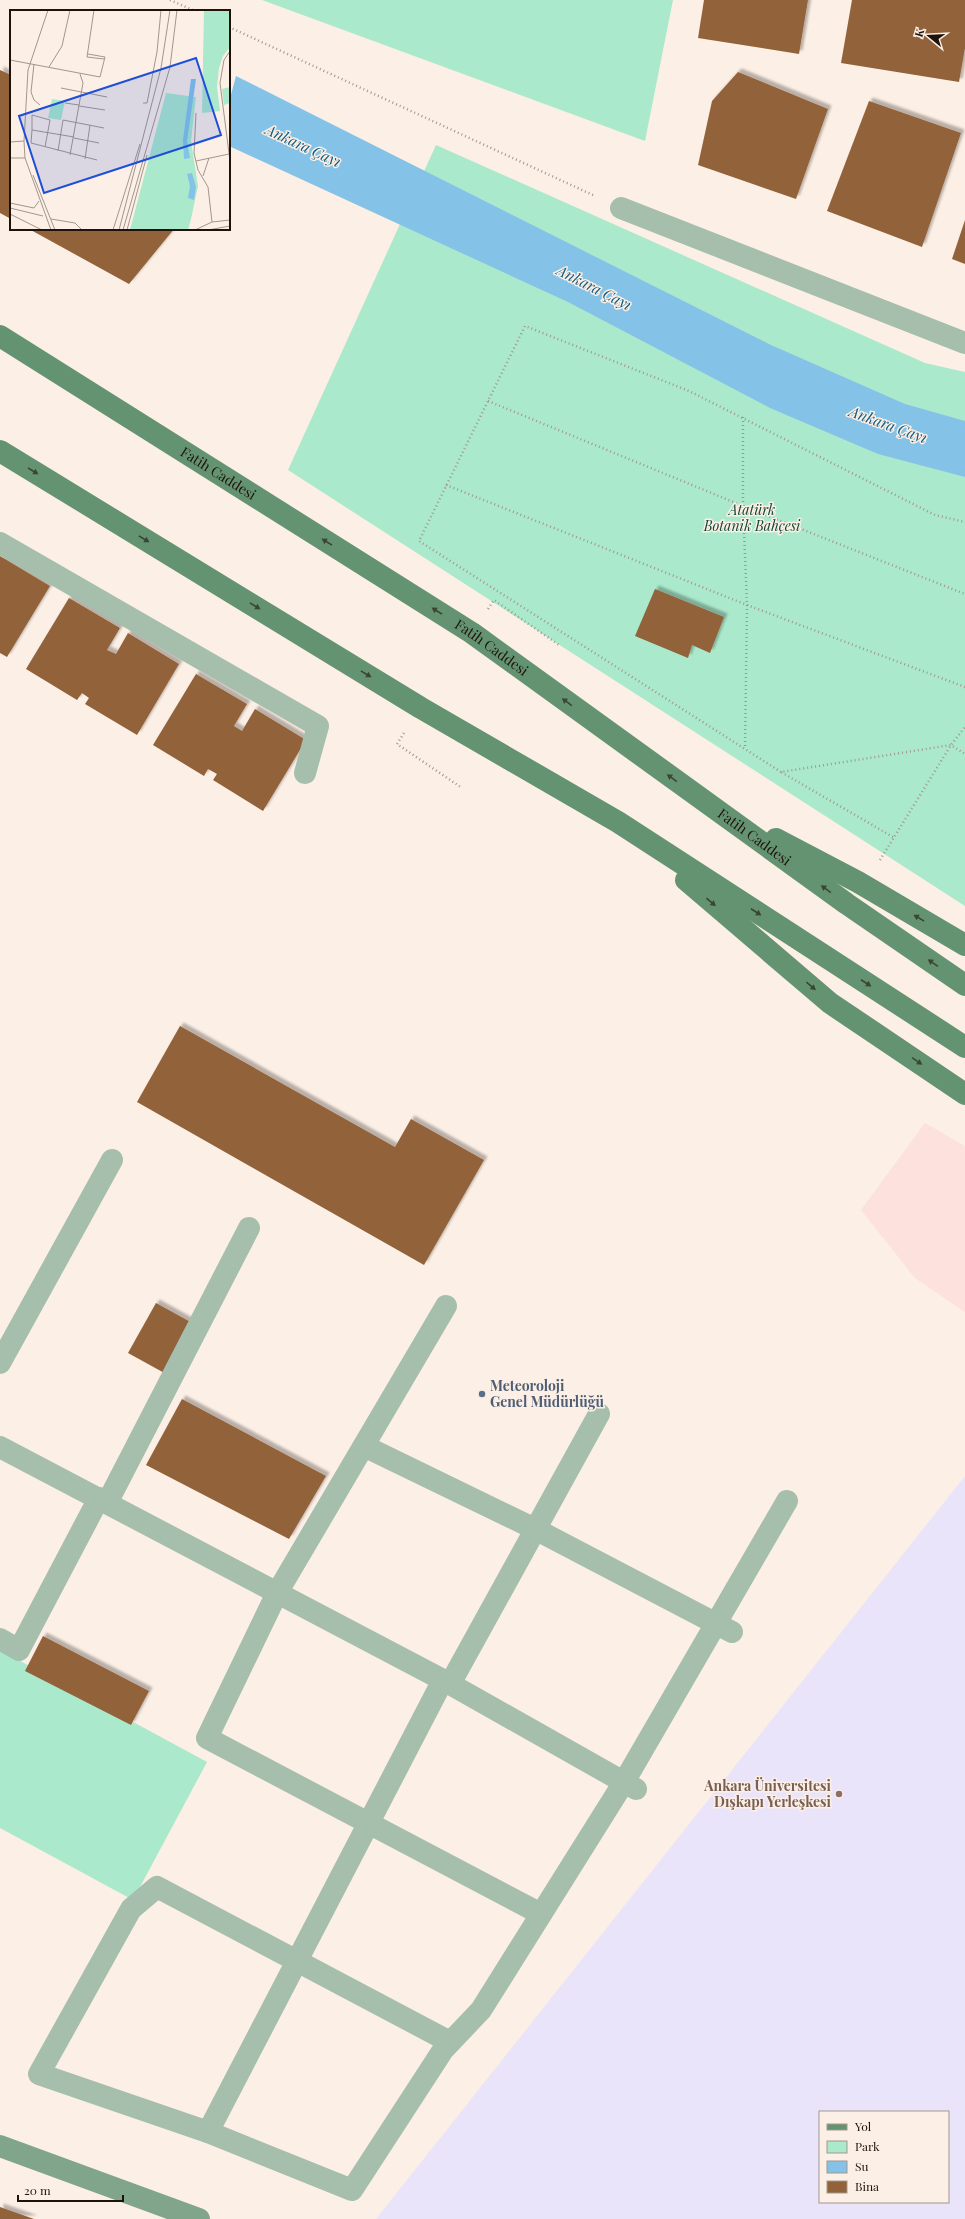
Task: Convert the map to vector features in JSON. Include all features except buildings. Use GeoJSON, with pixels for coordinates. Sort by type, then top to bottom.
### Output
{"type":"FeatureCollection","features":[{"type":"Feature","properties":{"kind":"main road","name":"Fatih Caddesi"},"geometry":{"type":"LineString","coordinates":[[0,336],[472,633],[847,904],[965,986]]}},
{"type":"Feature","properties":{"kind":"main road"},"geometry":{"type":"LineString","coordinates":[[0,450],[421,708],[618,822],[965,1047]]}},
{"type":"Feature","properties":{"kind":"main road"},"geometry":{"type":"LineString","coordinates":[[704,800],[858,882],[965,944]]}},
{"type":"Feature","properties":{"kind":"main road"},"geometry":{"type":"LineString","coordinates":[[618,822],[830,1003],[965,1094]]}},
{"type":"Feature","properties":{"kind":"main road"},"geometry":{"type":"LineString","coordinates":[[0,2146],[199,2219]]}},
{"type":"Feature","properties":{"kind":"street"},"geometry":{"type":"LineString","coordinates":[[621,208],[965,343]]}},
{"type":"Feature","properties":{"kind":"street"},"geometry":{"type":"LineString","coordinates":[[0,543],[318,726],[305,773]]}},
{"type":"Feature","properties":{"kind":"street"},"geometry":{"type":"LineString","coordinates":[[0,1363],[112,1160]]}},
{"type":"Feature","properties":{"kind":"street"},"geometry":{"type":"LineString","coordinates":[[0,1639],[19,1650],[103,1501],[249,1228]]}},
{"type":"Feature","properties":{"kind":"street"},"geometry":{"type":"LineString","coordinates":[[446,1306],[277,1593],[207,1738],[541,1914]]}},
{"type":"Feature","properties":{"kind":"street"},"geometry":{"type":"LineString","coordinates":[[208,2132],[368,1824],[446,1682],[535,1529],[599,1414]]}},
{"type":"Feature","properties":{"kind":"street"},"geometry":{"type":"LineString","coordinates":[[364,1446],[535,1529],[723,1628]]}},
{"type":"Feature","properties":{"kind":"street"},"geometry":{"type":"LineString","coordinates":[[0,1447],[446,1682],[630,1786]]}},
{"type":"Feature","properties":{"kind":"street"},"geometry":{"type":"LineString","coordinates":[[450,2042],[296,1962],[157,1887],[131,1910],[39,2074],[208,2132],[352,2190],[443,2050],[481,2010],[541,1914],[630,1786],[723,1628],[787,1501]]}},
{"type":"Feature","properties":{"kind":"path"},"geometry":{"type":"LineString","coordinates":[[170,0],[194,10]]}},
{"type":"Feature","properties":{"kind":"path"},"geometry":{"type":"LineString","coordinates":[[230,26],[621,208]]}},
{"type":"Feature","properties":{"kind":"path"},"geometry":{"type":"LineString","coordinates":[[893,837],[781,772],[419,540],[525,326],[689,391],[935,515],[965,522]]}},
{"type":"Feature","properties":{"kind":"path"},"geometry":{"type":"LineString","coordinates":[[488,401],[742,506],[965,594]]}},
{"type":"Feature","properties":{"kind":"path"},"geometry":{"type":"LineString","coordinates":[[743,417],[742,506],[747,605],[745,748]]}},
{"type":"Feature","properties":{"kind":"path"},"geometry":{"type":"LineString","coordinates":[[446,485],[747,605],[965,687]]}},
{"type":"Feature","properties":{"kind":"path"},"geometry":{"type":"LineString","coordinates":[[494,600],[560,645]]}},
{"type":"Feature","properties":{"kind":"path"},"geometry":{"type":"LineString","coordinates":[[879,859],[951,745],[965,727]]}},
{"type":"Feature","properties":{"kind":"path"},"geometry":{"type":"LineString","coordinates":[[397,744],[462,788]]}},
{"type":"Feature","properties":{"kind":"path"},"geometry":{"type":"LineString","coordinates":[[781,772],[951,745],[965,754]]}},
{"type":"Feature","properties":{"kind":"shaded area"},"geometry":{"type":"Polygon","coordinates":[[[925,1123],[965,1146],[965,1312],[915,1278],[861,1210],[925,1123]]]}},
{"type":"Feature","properties":{"kind":"shaded area","name":"Ankara Üniversitesi Dışkapı Yerleşkesi"},"geometry":{"type":"Polygon","coordinates":[[[965,1476],[965,2219],[376,2219],[965,1476]]]}},
{"type":"Feature","properties":{"kind":"green space"},"geometry":{"type":"Polygon","coordinates":[[[262,0],[673,0],[645,141],[262,0]]]}},
{"type":"Feature","properties":{"kind":"green space","name":"Atatürk Botanik Bahçesi"},"geometry":{"type":"Polygon","coordinates":[[[436,145],[925,363],[965,372],[965,906],[288,470],[436,145]]]}},
{"type":"Feature","properties":{"kind":"green space"},"geometry":{"type":"Polygon","coordinates":[[[0,1650],[207,1762],[133,1900],[0,1828],[0,1650]]]}},
{"type":"Feature","properties":{"kind":"water","name":"Ankara Çayı"},"geometry":{"type":"Polygon","coordinates":[[[236,76],[771,345],[905,404],[965,421],[965,477],[878,454],[770,408],[568,302],[230,146],[230,98],[236,76]]]}},
{"type":"Feature","properties":{"kind":"place","name":"Meteoroloji Genel Müdürlüğü"},"geometry":{"type":"Point","coordinates":[482,1394]}},
{"type":"Feature","properties":{"kind":"place","name":"Ankara Üniversitesi Dışkapı Yerleşkesi"},"geometry":{"type":"Point","coordinates":[839,1794]}}]}
